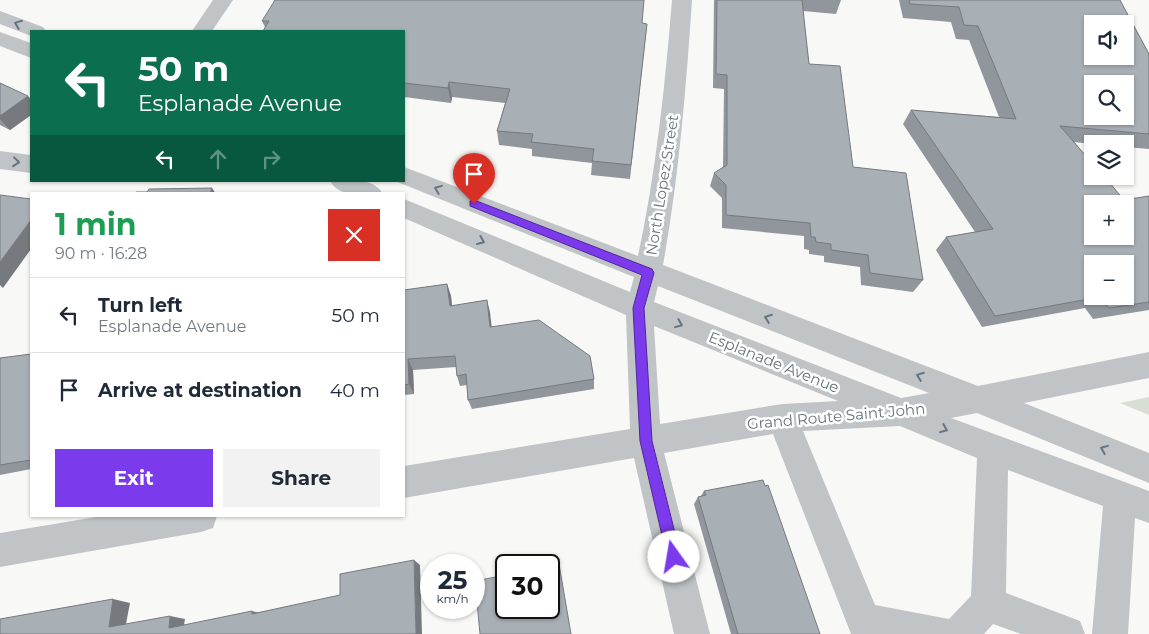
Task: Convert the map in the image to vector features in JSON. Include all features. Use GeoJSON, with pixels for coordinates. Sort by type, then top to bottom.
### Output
{"type":"FeatureCollection","features":[{"type":"Feature","properties":{"kind":"street"},"geometry":{"type":"LineString","coordinates":[[203,30],[223,0]]}},
{"type":"Feature","properties":{"kind":"street","name":"North Lopez Street"},"geometry":{"type":"LineString","coordinates":[[682,0],[675,96],[662,202],[639,308],[646,441],[692,634]]}},
{"type":"Feature","properties":{"kind":"street"},"geometry":{"type":"LineString","coordinates":[[0,17],[33,30]]}},
{"type":"Feature","properties":{"kind":"street"},"geometry":{"type":"LineString","coordinates":[[0,38],[30,51]]}},
{"type":"Feature","properties":{"kind":"street"},"geometry":{"type":"LineString","coordinates":[[0,160],[30,164]]}},
{"type":"Feature","properties":{"kind":"street"},"geometry":{"type":"LineString","coordinates":[[405,176],[648,273],[979,399],[1149,468]]}},
{"type":"Feature","properties":{"kind":"street"},"geometry":{"type":"LineString","coordinates":[[344,182],[367,192]]}},
{"type":"Feature","properties":{"kind":"street","name":"Esplanade Avenue"},"geometry":{"type":"LineString","coordinates":[[405,208],[639,308],[993,449],[1135,501]]}},
{"type":"Feature","properties":{"kind":"street","name":"Grand Route Saint John"},"geometry":{"type":"LineString","coordinates":[[405,482],[782,418],[901,412],[979,399],[1149,365]]}},
{"type":"Feature","properties":{"kind":"street"},"geometry":{"type":"LineString","coordinates":[[782,418],[864,621],[943,634]]}},
{"type":"Feature","properties":{"kind":"street"},"geometry":{"type":"LineString","coordinates":[[958,634],[988,604],[993,449]]}},
{"type":"Feature","properties":{"kind":"street"},"geometry":{"type":"LineString","coordinates":[[1110,634],[1135,501]]}},
{"type":"Feature","properties":{"kind":"street"},"geometry":{"type":"LineString","coordinates":[[0,550],[195,517]]}},
{"type":"Feature","properties":{"kind":"street"},"geometry":{"type":"LineString","coordinates":[[988,604],[1067,634]]}},
{"type":"Feature","properties":{"kind":"shaded area"},"geometry":{"type":"Polygon","coordinates":[[[1149,397],[1149,415],[1120,403],[1149,397]]]}},
{"type":"Feature","properties":{"kind":"building"},"geometry":{"type":"Polygon","coordinates":[[[275,0],[644,0],[642,23],[647,24],[631,165],[592,161],[594,149],[531,142],[533,134],[497,131],[510,89],[449,82],[448,88],[405,83],[405,30],[264,30],[269,21],[262,21],[275,0]]]}},
{"type":"Feature","properties":{"kind":"building"},"geometry":{"type":"Polygon","coordinates":[[[717,0],[802,0],[809,64],[840,66],[853,167],[906,173],[923,280],[870,273],[868,255],[831,250],[831,244],[816,242],[815,237],[811,237],[810,223],[726,215],[726,185],[714,173],[727,165],[727,75],[716,74],[717,0]]]}},
{"type":"Feature","properties":{"kind":"building"},"geometry":{"type":"Polygon","coordinates":[[[909,0],[1120,0],[1128,15],[1084,15],[1084,65],[1134,65],[1134,26],[1149,54],[1149,134],[1060,126],[1084,154],[1084,185],[1112,185],[1120,195],[1084,195],[1084,245],[1134,245],[1134,198],[1149,196],[1149,302],[1134,304],[1134,255],[1084,255],[1084,300],[995,316],[946,237],[993,229],[911,110],[1016,119],[978,26],[964,25],[959,7],[910,4],[909,0]]]}},
{"type":"Feature","properties":{"kind":"building"},"geometry":{"type":"Polygon","coordinates":[[[0,83],[28,96],[0,116],[0,83]]]}},
{"type":"Feature","properties":{"kind":"building"},"geometry":{"type":"Polygon","coordinates":[[[212,188],[211,192],[147,192],[149,189],[212,188]]]}},
{"type":"Feature","properties":{"kind":"building"},"geometry":{"type":"Polygon","coordinates":[[[0,195],[30,199],[30,221],[0,262],[0,195]]]}},
{"type":"Feature","properties":{"kind":"building"},"geometry":{"type":"Polygon","coordinates":[[[447,284],[450,306],[487,300],[490,327],[539,320],[590,356],[594,379],[468,400],[466,374],[457,376],[455,356],[408,359],[409,384],[405,385],[405,290],[447,284]]]}},
{"type":"Feature","properties":{"kind":"building"},"geometry":{"type":"Polygon","coordinates":[[[1107,305],[1129,305],[1109,308],[1107,305]]]}},
{"type":"Feature","properties":{"kind":"building"},"geometry":{"type":"Polygon","coordinates":[[[30,354],[30,460],[0,465],[0,358],[30,354]]]}},
{"type":"Feature","properties":{"kind":"building"},"geometry":{"type":"Polygon","coordinates":[[[763,480],[765,486],[768,485],[820,634],[738,634],[698,497],[706,495],[704,491],[763,480]]]}},
{"type":"Feature","properties":{"kind":"building"},"geometry":{"type":"Polygon","coordinates":[[[414,560],[416,634],[0,634],[0,619],[113,599],[109,627],[170,616],[169,628],[252,611],[252,614],[340,595],[340,574],[414,560]]]}},
{"type":"Feature","properties":{"kind":"building"},"geometry":{"type":"Polygon","coordinates":[[[560,570],[571,634],[480,634],[479,619],[485,619],[485,579],[495,577],[495,619],[560,619],[560,570]]]}},
{"type":"Feature","properties":{"kind":"route"},"geometry":{"type":"LineString","coordinates":[[474,204],[648,273],[639,308],[646,441],[674,557]]}}]}
